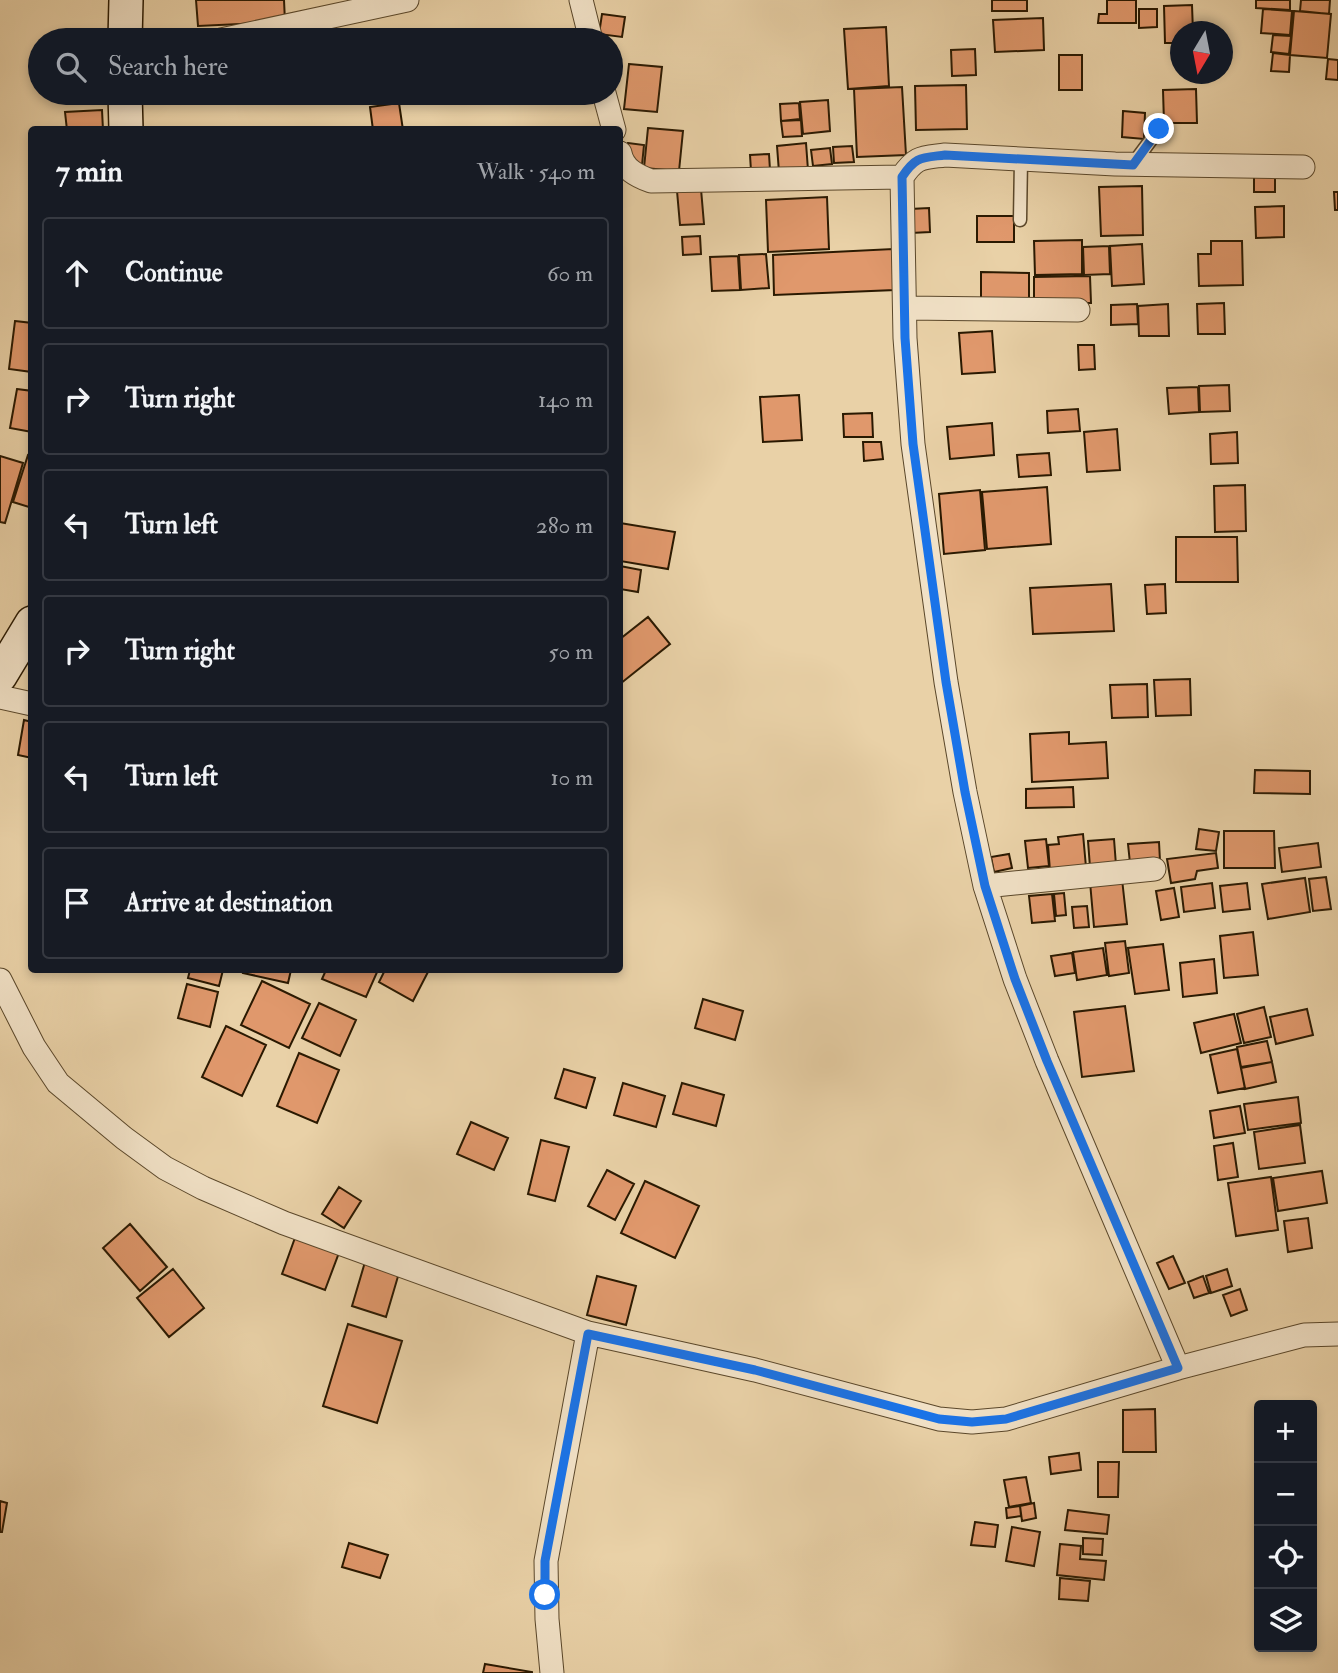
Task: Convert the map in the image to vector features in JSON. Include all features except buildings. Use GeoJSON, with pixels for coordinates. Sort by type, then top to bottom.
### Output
{"type":"FeatureCollection","features":[{"type":"Feature","properties":{"kind":"street"},"geometry":{"type":"LineString","coordinates":[[125,0],[125,28]]}},
{"type":"Feature","properties":{"kind":"street"},"geometry":{"type":"LineString","coordinates":[[277,28],[407,0]]}},
{"type":"Feature","properties":{"kind":"street"},"geometry":{"type":"LineString","coordinates":[[581,0],[588,28]]}},
{"type":"Feature","properties":{"kind":"street"},"geometry":{"type":"LineString","coordinates":[[125,105],[126,126]]}},
{"type":"Feature","properties":{"kind":"street"},"geometry":{"type":"LineString","coordinates":[[607,105],[613,126]]}},
{"type":"Feature","properties":{"kind":"street"},"geometry":{"type":"LineString","coordinates":[[1178,1368],[1047,1061],[1015,979],[985,886],[946,682],[913,444],[908,395],[902,177],[919,158],[945,155],[1133,165],[1303,167]]}},
{"type":"Feature","properties":{"kind":"street"},"geometry":{"type":"LineString","coordinates":[[623,162],[636,176],[651,181],[902,177]]}},
{"type":"Feature","properties":{"kind":"street"},"geometry":{"type":"LineString","coordinates":[[905,308],[1078,310]]}},
{"type":"Feature","properties":{"kind":"street"},"geometry":{"type":"LineString","coordinates":[[0,676],[28,630]]}},
{"type":"Feature","properties":{"kind":"street"},"geometry":{"type":"LineString","coordinates":[[0,697],[28,703]]}},
{"type":"Feature","properties":{"kind":"street"},"geometry":{"type":"LineString","coordinates":[[985,886],[1154,869]]}},
{"type":"Feature","properties":{"kind":"street"},"geometry":{"type":"LineString","coordinates":[[0,980],[6,1006],[58,1083],[165,1168],[203,1188],[284,1223],[588,1334],[755,1370],[939,1419],[972,1422],[1006,1419],[1178,1368],[1304,1335],[1338,1334]]}},
{"type":"Feature","properties":{"kind":"street"},"geometry":{"type":"LineString","coordinates":[[552,1673],[545,1561],[588,1334]]}},
{"type":"Feature","properties":{"kind":"lane"},"geometry":{"type":"LineString","coordinates":[[1133,165],[1159,129]]}},
{"type":"Feature","properties":{"kind":"lane"},"geometry":{"type":"LineString","coordinates":[[1020,220],[1021,159]]}},
{"type":"Feature","properties":{"kind":"route"},"geometry":{"type":"LineString","coordinates":[[545,1595],[545,1561],[588,1334],[755,1370],[939,1419],[972,1422],[1006,1419],[1178,1368],[1047,1061],[1015,979],[985,886],[946,682],[913,444],[905,338],[902,177],[919,158],[945,155],[1133,165],[1159,129]]}}]}
